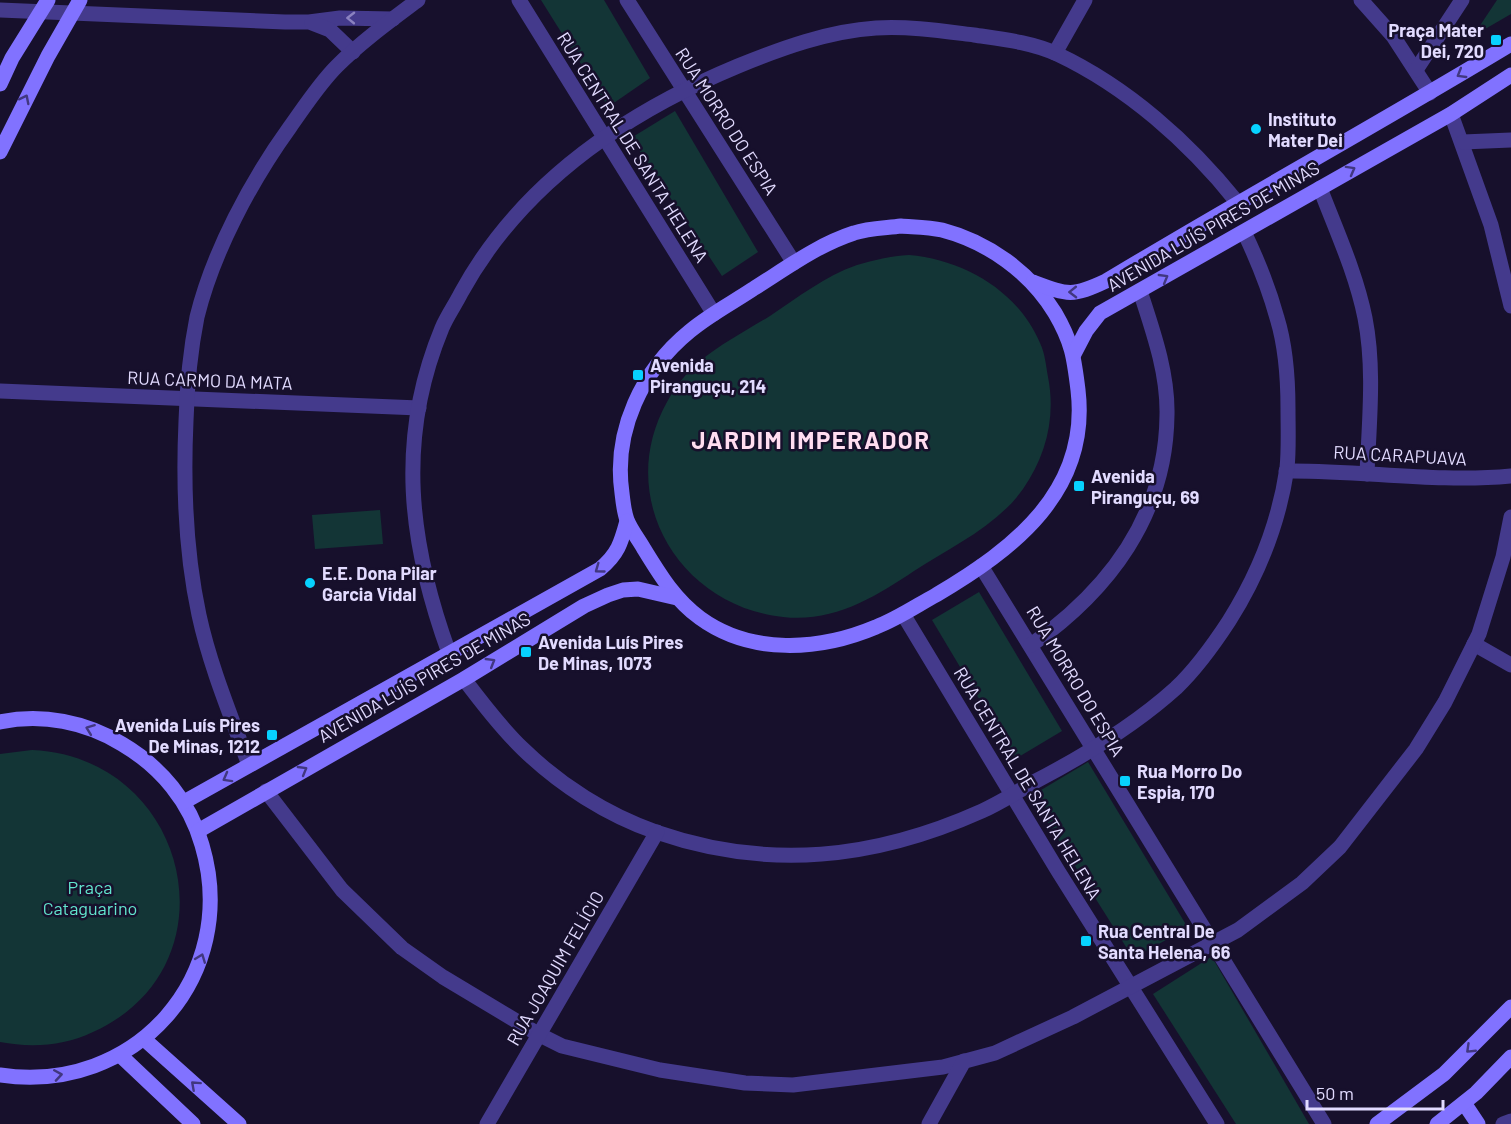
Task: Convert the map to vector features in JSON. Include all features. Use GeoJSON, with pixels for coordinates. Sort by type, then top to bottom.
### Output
{"type":"FeatureCollection","features":[{"type":"Feature","properties":{"kind":"main road"},"geometry":{"type":"LineString","coordinates":[[0,84],[12,58],[45,5]]}},
{"type":"Feature","properties":{"kind":"main road"},"geometry":{"type":"LineString","coordinates":[[0,152],[14,121],[76,6]]}},
{"type":"Feature","properties":{"kind":"main road","name":"AVENIDA LUÍS PIRES DE MINAS"},"geometry":{"type":"LineString","coordinates":[[1030,281],[1059,292],[1072,294],[1084,292],[1511,44]]}},
{"type":"Feature","properties":{"kind":"main road","name":"AVENIDA LUÍS PIRES DE MINAS"},"geometry":{"type":"LineString","coordinates":[[1074,354],[1086,331],[1100,313],[1451,114],[1511,75]]}},
{"type":"Feature","properties":{"kind":"main road"},"geometry":{"type":"LineString","coordinates":[[901,226],[939,229],[984,247],[1030,281],[1070,339],[1074,354],[1080,427],[1069,468],[1045,509],[1008,548],[903,614],[840,640],[794,646],[760,644],[732,636],[710,625],[677,598],[654,566],[627,521],[618,470],[624,429],[639,392],[656,366],[682,338],[714,314],[815,250],[856,232],[901,226]]}},
{"type":"Feature","properties":{"kind":"main road","name":"AVENIDA LUÍS PIRES DE MINAS"},"geometry":{"type":"LineString","coordinates":[[184,802],[600,569],[612,559],[618,550],[627,521]]}},
{"type":"Feature","properties":{"kind":"main road","name":"AVENIDA LUÍS PIRES DE MINAS"},"geometry":{"type":"LineString","coordinates":[[198,831],[464,679],[584,606],[623,590],[638,589],[677,598]]}},
{"type":"Feature","properties":{"kind":"main road"},"geometry":{"type":"LineString","coordinates":[[0,722],[45,719],[78,724],[109,736],[138,753],[163,776],[184,802],[198,831],[209,867],[212,906],[206,944],[192,980],[172,1012],[144,1039],[98,1066],[75,1073],[26,1078],[0,1075]]}},
{"type":"Feature","properties":{"kind":"main road"},"geometry":{"type":"LineString","coordinates":[[1377,1124],[1444,1074],[1511,1007]]}},
{"type":"Feature","properties":{"kind":"main road"},"geometry":{"type":"LineString","coordinates":[[144,1039],[239,1124]]}},
{"type":"Feature","properties":{"kind":"main road"},"geometry":{"type":"LineString","coordinates":[[120,1055],[193,1124]]}},
{"type":"Feature","properties":{"kind":"main road"},"geometry":{"type":"LineString","coordinates":[[1437,1124],[1464,1102],[1511,1057]]}},
{"type":"Feature","properties":{"kind":"main road"},"geometry":{"type":"LineString","coordinates":[[1464,1102],[1478,1124]]}},
{"type":"Feature","properties":{"kind":"street"},"geometry":{"type":"LineString","coordinates":[[249,765],[220,687],[199,617],[189,563],[184,508],[187,399],[188,374],[198,316],[216,260],[235,219],[258,173],[283,136],[336,66],[418,0]]}},
{"type":"Feature","properties":{"kind":"street","name":"RUA CENTRAL DE SANTA HELENA"},"geometry":{"type":"LineString","coordinates":[[519,0],[714,314]]}},
{"type":"Feature","properties":{"kind":"street","name":"RUA MORRO DO ESPIA"},"geometry":{"type":"LineString","coordinates":[[627,0],[794,263]]}},
{"type":"Feature","properties":{"kind":"street"},"geometry":{"type":"LineString","coordinates":[[1055,52],[1085,0]]}},
{"type":"Feature","properties":{"kind":"street"},"geometry":{"type":"LineString","coordinates":[[1361,0],[1393,36],[1430,93]]}},
{"type":"Feature","properties":{"kind":"street"},"geometry":{"type":"LineString","coordinates":[[1416,70],[1462,0]]}},
{"type":"Feature","properties":{"kind":"street"},"geometry":{"type":"LineString","coordinates":[[0,10],[45,5],[76,6],[140,17],[309,22],[340,18],[393,19]]}},
{"type":"Feature","properties":{"kind":"street"},"geometry":{"type":"LineString","coordinates":[[309,22],[330,30],[353,52]]}},
{"type":"Feature","properties":{"kind":"street"},"geometry":{"type":"LineString","coordinates":[[449,653],[417,537],[412,490],[414,441],[422,390],[442,327],[473,270],[517,212],[563,168],[604,138],[659,104],[710,78],[773,51],[823,37],[875,28],[928,29],[1024,43],[1055,52],[1143,107],[1185,145],[1237,202]]}},
{"type":"Feature","properties":{"kind":"street"},"geometry":{"type":"LineString","coordinates":[[1451,114],[1491,225],[1511,306]]}},
{"type":"Feature","properties":{"kind":"street"},"geometry":{"type":"LineString","coordinates":[[1463,142],[1511,140]]}},
{"type":"Feature","properties":{"kind":"street"},"geometry":{"type":"LineString","coordinates":[[1320,188],[1357,284],[1366,320],[1370,368],[1367,474]]}},
{"type":"Feature","properties":{"kind":"street"},"geometry":{"type":"LineString","coordinates":[[464,679],[523,748],[565,785],[602,807],[657,832],[734,852],[793,857],[839,853],[895,842],[984,810],[1012,795],[1094,748],[1177,687],[1217,639],[1244,597],[1258,569],[1279,507],[1286,471],[1288,380],[1278,320],[1244,232]]}},
{"type":"Feature","properties":{"kind":"street"},"geometry":{"type":"LineString","coordinates":[[1031,645],[1075,611],[1111,573],[1136,534],[1152,498],[1161,464],[1167,414],[1161,360],[1140,291]]}},
{"type":"Feature","properties":{"kind":"street","name":"RUA CARMO DA MATA"},"geometry":{"type":"LineString","coordinates":[[0,392],[419,408]]}},
{"type":"Feature","properties":{"kind":"street","name":"RUA CARAPUAVA"},"geometry":{"type":"LineString","coordinates":[[1286,471],[1462,478],[1511,476]]}},
{"type":"Feature","properties":{"kind":"street"},"geometry":{"type":"LineString","coordinates":[[266,791],[342,890],[402,948],[443,977],[562,1046],[660,1070],[745,1083],[793,1085],[943,1067],[994,1053],[1132,987],[1238,930],[1302,883],[1340,847],[1416,749],[1446,702],[1474,645],[1503,557],[1511,517]]}},
{"type":"Feature","properties":{"kind":"street","name":"RUA MORRO DO ESPIA"},"geometry":{"type":"LineString","coordinates":[[981,566],[1324,1124]]}},
{"type":"Feature","properties":{"kind":"street","name":"RUA CENTRAL DE SANTA HELENA"},"geometry":{"type":"LineString","coordinates":[[903,614],[1012,795],[1217,1124]]}},
{"type":"Feature","properties":{"kind":"street"},"geometry":{"type":"LineString","coordinates":[[1474,645],[1511,665]]}},
{"type":"Feature","properties":{"kind":"street","name":"RUA JOAQUIM FELÍCIO"},"geometry":{"type":"LineString","coordinates":[[487,1124],[657,832]]}},
{"type":"Feature","properties":{"kind":"street"},"geometry":{"type":"LineString","coordinates":[[929,1124],[964,1061]]}},
{"type":"Feature","properties":{"kind":"street"},"geometry":{"type":"LineString","coordinates":[[1503,1124],[1511,1121]]}},
{"type":"Feature","properties":{"kind":"green space"},"geometry":{"type":"Polygon","coordinates":[[[541,0],[604,0],[650,78],[608,107],[541,0]]]}},
{"type":"Feature","properties":{"kind":"green space"},"geometry":{"type":"Polygon","coordinates":[[[1497,0],[1511,0],[1511,14],[1473,36],[1497,0]]]}},
{"type":"Feature","properties":{"kind":"green space"},"geometry":{"type":"Polygon","coordinates":[[[675,111],[758,252],[722,276],[631,138],[675,111]]]}},
{"type":"Feature","properties":{"kind":"green space"},"geometry":{"type":"Polygon","coordinates":[[[909,255],[949,263],[969,271],[1003,293],[1030,324],[1044,355],[1051,407],[1043,450],[1031,476],[1012,502],[987,525],[884,590],[853,606],[819,616],[783,617],[746,608],[714,592],[687,569],[666,541],[653,509],[648,474],[653,438],[670,396],[695,365],[708,355],[823,281],[857,265],[883,258],[909,255]]]}},
{"type":"Feature","properties":{"kind":"green space"},"geometry":{"type":"Polygon","coordinates":[[[380,510],[383,544],[315,549],[312,515],[380,510]]]}},
{"type":"Feature","properties":{"kind":"green space"},"geometry":{"type":"Polygon","coordinates":[[[979,592],[1062,731],[1015,759],[932,620],[979,592]]]}},
{"type":"Feature","properties":{"kind":"green space","name":"Praça Cataguarino"},"geometry":{"type":"Polygon","coordinates":[[[32,750],[86,761],[129,788],[159,825],[176,869],[179,916],[167,962],[138,1002],[82,1037],[59,1043],[24,1045],[0,1042],[0,754],[32,750]]]}},
{"type":"Feature","properties":{"kind":"green space"},"geometry":{"type":"Polygon","coordinates":[[[1088,762],[1188,928],[1133,958],[1031,796],[1088,762]]]}},
{"type":"Feature","properties":{"kind":"green space"},"geometry":{"type":"Polygon","coordinates":[[[1211,957],[1309,1124],[1236,1124],[1153,994],[1211,957]]]}},
{"type":"Feature","properties":{"kind":"place","name":"Praça Mater Dei, 720"},"geometry":{"type":"Point","coordinates":[1496,40]}},
{"type":"Feature","properties":{"kind":"place","name":"Instituto Mater Dei"},"geometry":{"type":"Point","coordinates":[1256,129]}},
{"type":"Feature","properties":{"kind":"place","name":"Avenida Piranguçu, 214"},"geometry":{"type":"Point","coordinates":[638,375]}},
{"type":"Feature","properties":{"kind":"place","name":"Avenida Piranguçu, 69"},"geometry":{"type":"Point","coordinates":[1079,486]}},
{"type":"Feature","properties":{"kind":"place","name":"E.E. Dona Pilar Garcia Vidal"},"geometry":{"type":"Point","coordinates":[310,583]}},
{"type":"Feature","properties":{"kind":"place","name":"Avenida Luís Pires De Minas, 1073"},"geometry":{"type":"Point","coordinates":[526,652]}},
{"type":"Feature","properties":{"kind":"place","name":"Avenida Luís Pires De Minas, 1212"},"geometry":{"type":"Point","coordinates":[272,735]}},
{"type":"Feature","properties":{"kind":"place","name":"Rua Morro Do Espia, 170"},"geometry":{"type":"Point","coordinates":[1125,781]}},
{"type":"Feature","properties":{"kind":"place","name":"Rua Central De Santa Helena, 66"},"geometry":{"type":"Point","coordinates":[1086,941]}},
{"type":"Feature","properties":{"kind":"district","name":"JARDIM IMPERADOR"},"geometry":{"type":"Point","coordinates":[811,439]}}]}
